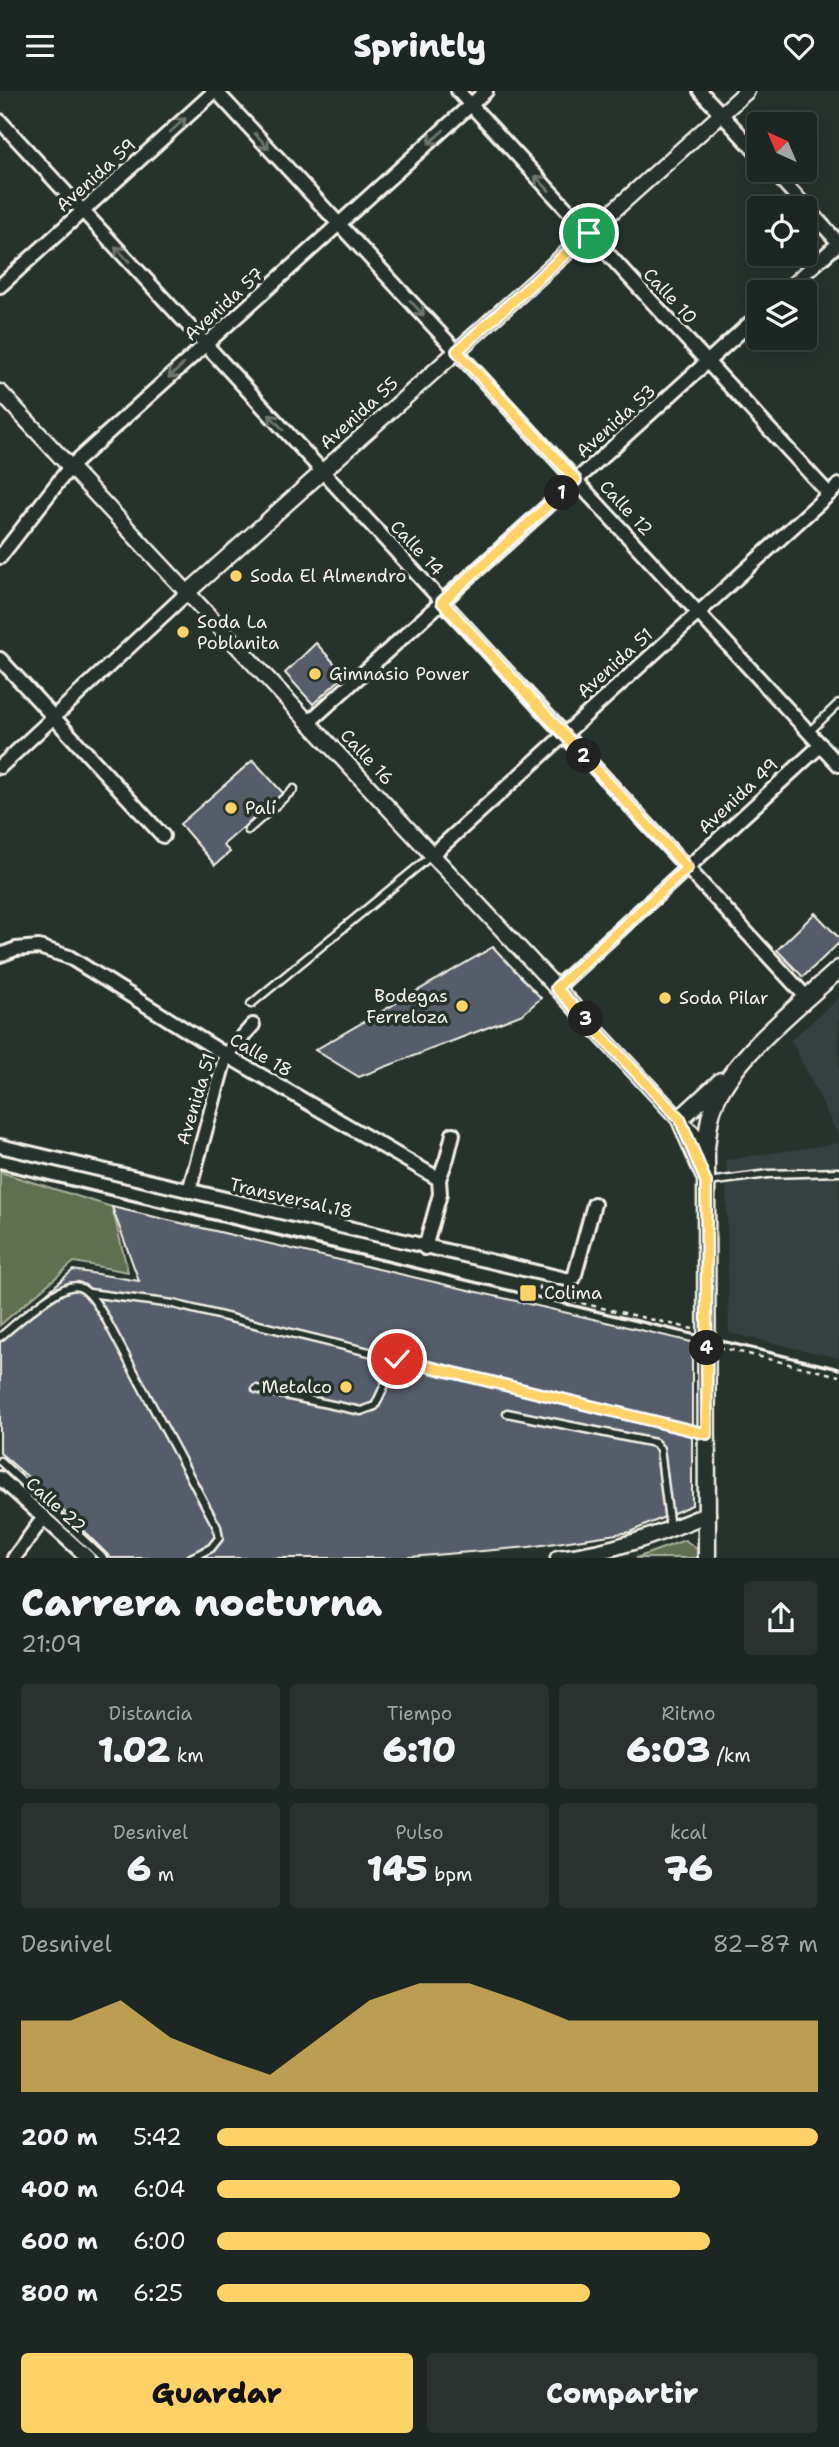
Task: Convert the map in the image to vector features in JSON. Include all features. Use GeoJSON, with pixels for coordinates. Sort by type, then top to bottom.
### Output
{"type":"FeatureCollection","features":[{"type":"Feature","properties":{"kind":"main road"},"geometry":{"type":"LineString","coordinates":[[706,1182],[680,1119],[839,969]]}},
{"type":"Feature","properties":{"kind":"main road"},"geometry":{"type":"LineString","coordinates":[[707,1558],[706,1148],[711,1115],[717,1098],[745,1057]]}},
{"type":"Feature","properties":{"kind":"street","name":"Avenida 59"},"geometry":{"type":"LineString","coordinates":[[0,286],[216,91]]}},
{"type":"Feature","properties":{"kind":"street","name":"Calle 12"},"geometry":{"type":"LineString","coordinates":[[216,91],[839,765]]}},
{"type":"Feature","properties":{"kind":"street","name":"Calle 10"},"geometry":{"type":"LineString","coordinates":[[458,91],[707,362],[834,490]]}},
{"type":"Feature","properties":{"kind":"street","name":"Avenida 57"},"geometry":{"type":"LineString","coordinates":[[0,557],[70,467],[486,91]]}},
{"type":"Feature","properties":{"kind":"street"},"geometry":{"type":"LineString","coordinates":[[700,91],[747,142]]}},
{"type":"Feature","properties":{"kind":"street","name":"Avenida 55"},"geometry":{"type":"LineString","coordinates":[[0,767],[187,593],[747,91]]}},
{"type":"Feature","properties":{"kind":"street","name":"Calle 14"},"geometry":{"type":"LineString","coordinates":[[0,121],[807,998]]}},
{"type":"Feature","properties":{"kind":"street"},"geometry":{"type":"LineString","coordinates":[[783,182],[839,243],[797,280]]}},
{"type":"Feature","properties":{"kind":"street","name":"Avenida 53"},"geometry":{"type":"LineString","coordinates":[[308,723],[747,326]]}},
{"type":"Feature","properties":{"kind":"street","name":"Calle 16"},"geometry":{"type":"LineString","coordinates":[[0,392],[706,1148]]}},
{"type":"Feature","properties":{"kind":"street","name":"Avenida 51"},"geometry":{"type":"LineString","coordinates":[[432,855],[834,490]]}},
{"type":"Feature","properties":{"kind":"street"},"geometry":{"type":"LineString","coordinates":[[0,659],[163,836]]}},
{"type":"Feature","properties":{"kind":"street","name":"Avenida 49"},"geometry":{"type":"LineString","coordinates":[[556,988],[821,745]]}},
{"type":"Feature","properties":{"kind":"street","name":"Calle 18"},"geometry":{"type":"LineString","coordinates":[[0,955],[16,949],[39,947],[69,957],[226,1055],[439,1179]]}},
{"type":"Feature","properties":{"kind":"street","name":"Avenida 51"},"geometry":{"type":"LineString","coordinates":[[189,1191],[226,1055],[253,1025]]}},
{"type":"Feature","properties":{"kind":"street"},"geometry":{"type":"LineString","coordinates":[[425,1248],[440,1194],[439,1179],[453,1134]]}},
{"type":"Feature","properties":{"kind":"street","name":"Transversal 18"},"geometry":{"type":"LineString","coordinates":[[0,1146],[570,1280],[574,1278],[594,1204]]}},
{"type":"Feature","properties":{"kind":"street","name":"Calle 22"},"geometry":{"type":"LineString","coordinates":[[0,1478],[88,1558]]}},
{"type":"Feature","properties":{"kind":"street"},"geometry":{"type":"LineString","coordinates":[[558,1558],[587,1555],[629,1545],[708,1514]]}},
{"type":"Feature","properties":{"kind":"street"},"geometry":{"type":"LineString","coordinates":[[14,1558],[44,1517]]}},
{"type":"Feature","properties":{"kind":"lane"},"geometry":{"type":"LineString","coordinates":[[809,732],[839,703]]}},
{"type":"Feature","properties":{"kind":"lane"},"geometry":{"type":"LineString","coordinates":[[248,830],[294,789]]}},
{"type":"Feature","properties":{"kind":"lane","name":"Avenida 51"},"geometry":{"type":"LineString","coordinates":[[251,1004],[432,855]]}},
{"type":"Feature","properties":{"kind":"lane"},"geometry":{"type":"LineString","coordinates":[[706,1182],[768,1174],[839,1172]]}},
{"type":"Feature","properties":{"kind":"lane"},"geometry":{"type":"LineString","coordinates":[[0,1336],[59,1290],[72,1285],[89,1293],[107,1321],[216,1527],[219,1538],[211,1548],[191,1558]]}},
{"type":"Feature","properties":{"kind":"lane"},"geometry":{"type":"LineString","coordinates":[[89,1293],[173,1304],[707,1434]]}},
{"type":"Feature","properties":{"kind":"lane"},"geometry":{"type":"LineString","coordinates":[[256,1389],[361,1411],[375,1406],[397,1359]]}},
{"type":"Feature","properties":{"kind":"lane"},"geometry":{"type":"LineString","coordinates":[[507,1413],[655,1443],[660,1449],[670,1529]]}},
{"type":"Feature","properties":{"kind":"lane"},"geometry":{"type":"LineString","coordinates":[[0,1461],[103,1558]]}},
{"type":"Feature","properties":{"kind":"path"},"geometry":{"type":"LineString","coordinates":[[536,1273],[542,1294],[707,1337],[714,1346],[839,1376]]}},
{"type":"Feature","properties":{"kind":"shaded area"},"geometry":{"type":"Polygon","coordinates":[[[839,998],[839,1137],[791,1040],[839,998]]]}},
{"type":"Feature","properties":{"kind":"shaded area"},"geometry":{"type":"Polygon","coordinates":[[[839,1143],[839,1358],[729,1333],[726,1160],[839,1143]]]}},
{"type":"Feature","properties":{"kind":"green space"},"geometry":{"type":"Polygon","coordinates":[[[0,1172],[112,1207],[128,1272],[74,1262],[0,1325],[0,1172]]]}},
{"type":"Feature","properties":{"kind":"green space"},"geometry":{"type":"Polygon","coordinates":[[[685,1540],[697,1549],[697,1558],[636,1558],[685,1540]]]}},
{"type":"Feature","properties":{"kind":"building","name":"Gimnasio Power"},"geometry":{"type":"Polygon","coordinates":[[[316,643],[345,675],[313,704],[285,673],[316,643]]]}},
{"type":"Feature","properties":{"kind":"building","name":"Palí"},"geometry":{"type":"Polygon","coordinates":[[[253,760],[283,793],[223,845],[230,852],[215,865],[180,824],[253,760]]]}},
{"type":"Feature","properties":{"kind":"building"},"geometry":{"type":"Polygon","coordinates":[[[815,913],[839,938],[839,943],[803,977],[777,950],[815,913]]]}},
{"type":"Feature","properties":{"kind":"building","name":"Bodegas Ferreloza"},"geometry":{"type":"Polygon","coordinates":[[[493,947],[541,998],[523,1014],[359,1077],[315,1050],[493,947]]]}},
{"type":"Feature","properties":{"kind":"building","name":"Metalco"},"geometry":{"type":"Polygon","coordinates":[[[112,1207],[692,1342],[692,1505],[630,1532],[529,1547],[398,1558],[111,1558],[35,1483],[0,1453],[0,1334],[73,1270],[139,1281],[112,1207]]]}},
{"type":"Feature","properties":{"kind":"railway"},"geometry":{"type":"LineString","coordinates":[[0,1169],[839,1369]]}},
{"type":"Feature","properties":{"kind":"place","name":"Soda El Almendro"},"geometry":{"type":"Point","coordinates":[236,576]}},
{"type":"Feature","properties":{"kind":"place","name":"Soda La Poblanita"},"geometry":{"type":"Point","coordinates":[183,632]}},
{"type":"Feature","properties":{"kind":"place","name":"Gimnasio Power"},"geometry":{"type":"Point","coordinates":[315,674]}},
{"type":"Feature","properties":{"kind":"place","name":"Palí"},"geometry":{"type":"Point","coordinates":[231,808]}},
{"type":"Feature","properties":{"kind":"place","name":"Soda Pilar"},"geometry":{"type":"Point","coordinates":[665,998]}},
{"type":"Feature","properties":{"kind":"place","name":"Bodegas Ferreloza"},"geometry":{"type":"Point","coordinates":[462,1006]}},
{"type":"Feature","properties":{"kind":"place","name":"Colima"},"geometry":{"type":"Point","coordinates":[528,1293]}},
{"type":"Feature","properties":{"kind":"place","name":"Metalco"},"geometry":{"type":"Point","coordinates":[346,1387]}},
{"type":"Feature","properties":{"kind":"route"},"geometry":{"type":"LineString","coordinates":[[397,1359],[707,1434],[706,1182],[680,1119],[556,988],[687,868],[442,602],[576,480],[457,351],[589,233]]}}]}
